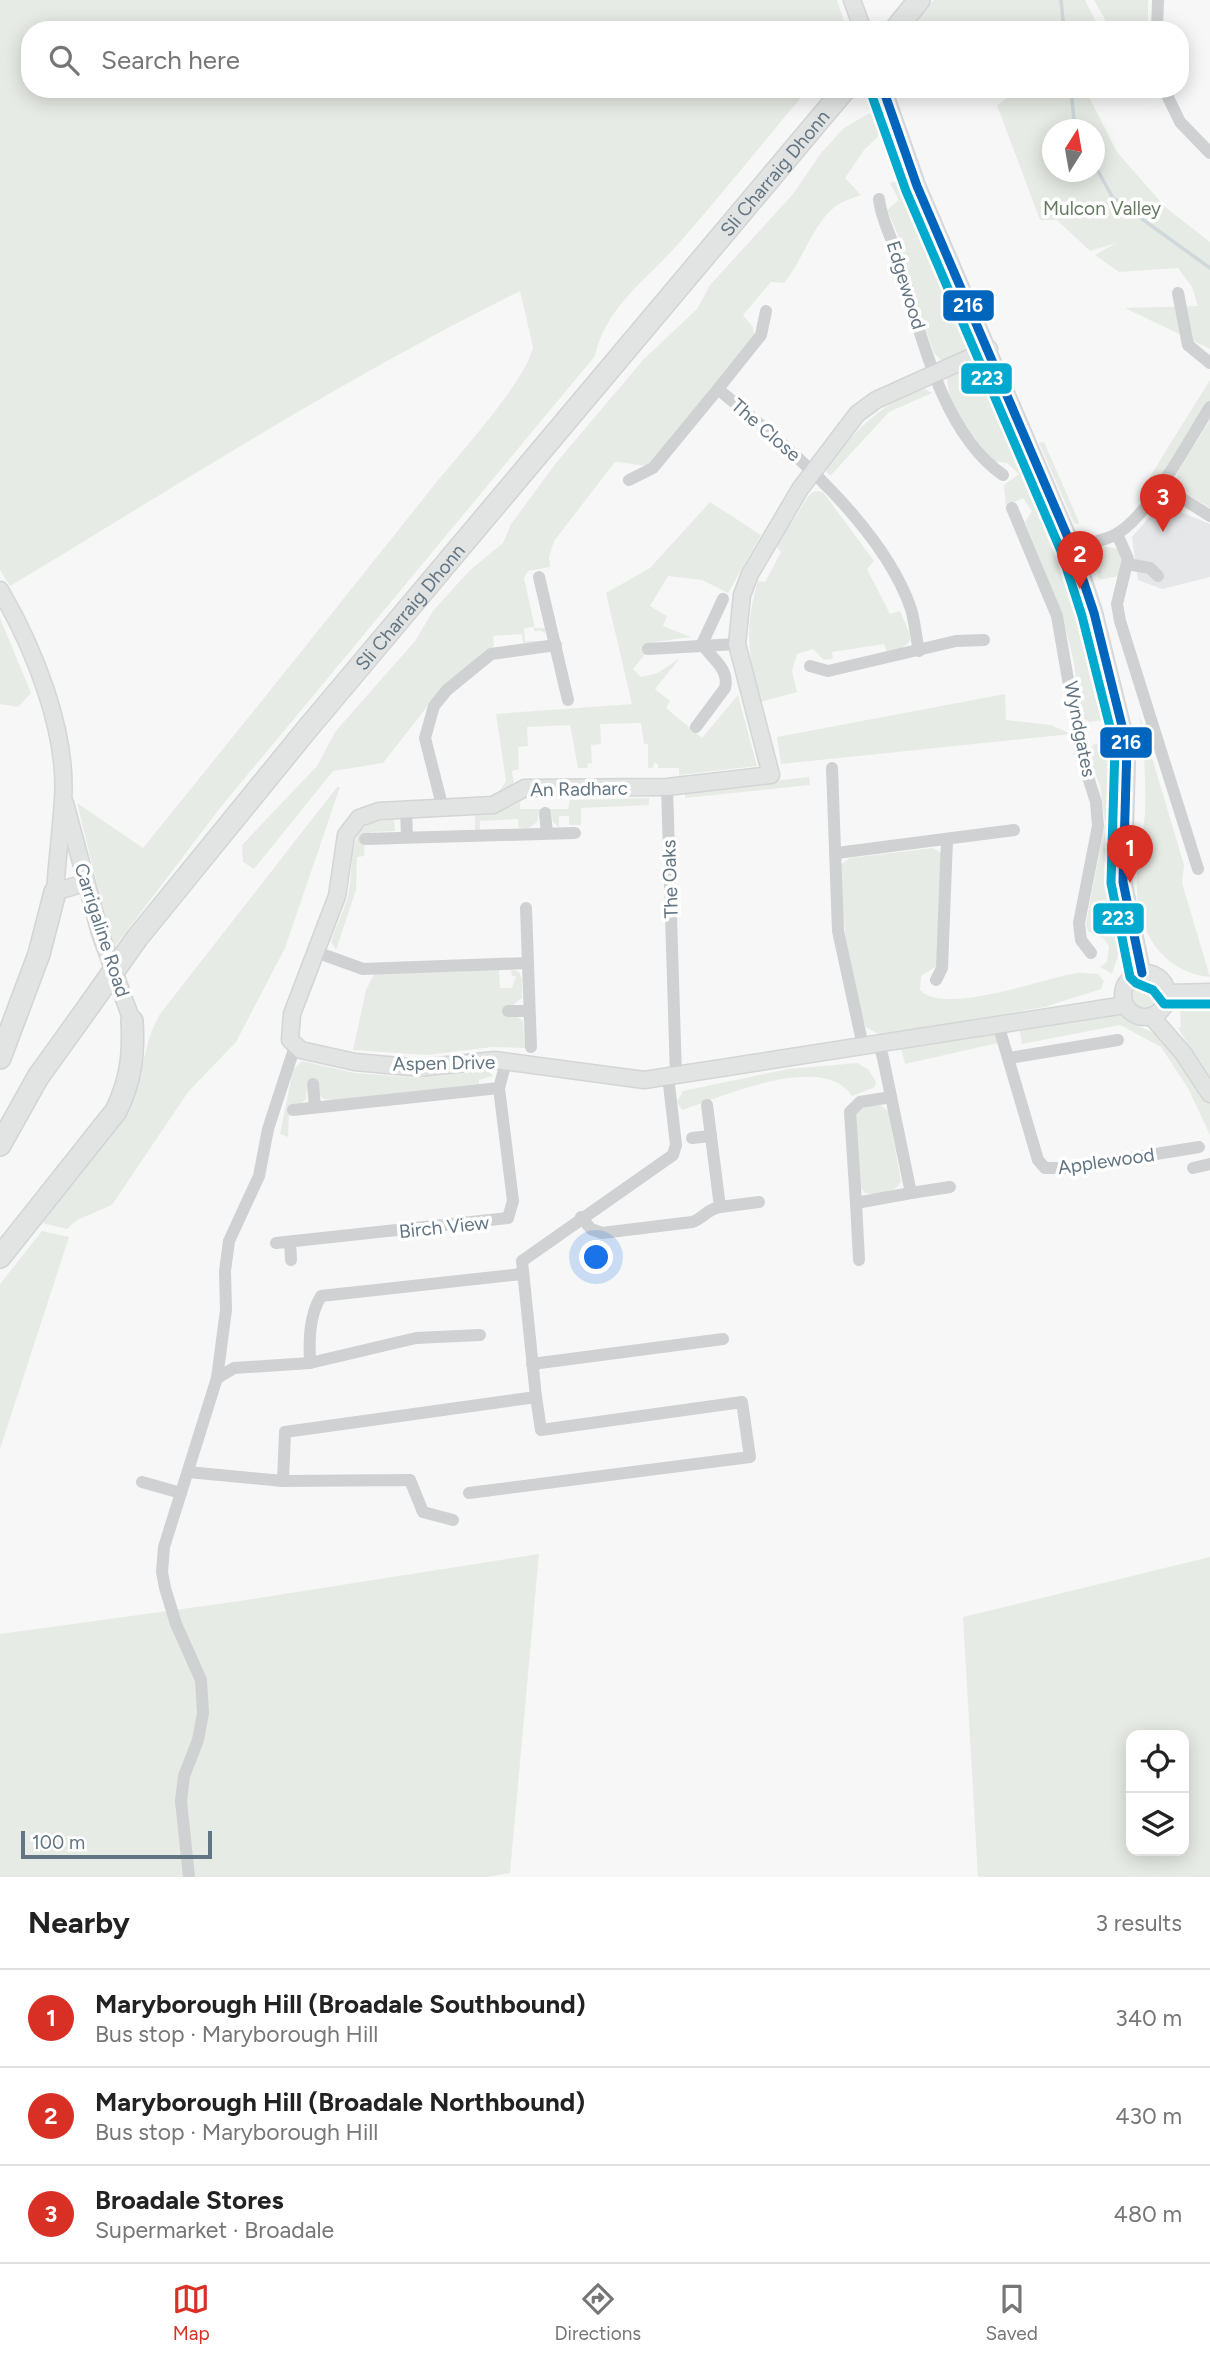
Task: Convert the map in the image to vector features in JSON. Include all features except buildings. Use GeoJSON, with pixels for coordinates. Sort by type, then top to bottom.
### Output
{"type":"FeatureCollection","features":[{"type":"Feature","properties":{"kind":"highway"},"geometry":{"type":"LineString","coordinates":[[902,21],[919,0]]}},
{"type":"Feature","properties":{"kind":"highway","name":"Sli Charraig Dhonn"},"geometry":{"type":"LineString","coordinates":[[0,1144],[38,1077],[137,938],[317,718],[837,98]]}},
{"type":"Feature","properties":{"kind":"highway"},"geometry":{"type":"LineString","coordinates":[[0,1058],[39,954],[55,891]]}},
{"type":"Feature","properties":{"kind":"highway"},"geometry":{"type":"LineString","coordinates":[[0,1256],[116,1111],[129,1083],[134,1053],[132,1021]]}},
{"type":"Feature","properties":{"kind":"street"},"geometry":{"type":"LineString","coordinates":[[1157,21],[1158,0]]}},
{"type":"Feature","properties":{"kind":"street"},"geometry":{"type":"LineString","coordinates":[[886,98],[917,186],[1072,547],[1094,613],[1124,725],[1128,764],[1122,834],[1123,882],[1142,973]]}},
{"type":"Feature","properties":{"kind":"street"},"geometry":{"type":"LineString","coordinates":[[1168,98],[1180,122],[1210,153]]}},
{"type":"Feature","properties":{"kind":"street","name":"Edgewood"},"geometry":{"type":"LineString","coordinates":[[879,199],[909,300],[935,371],[959,425],[986,463],[1003,475]]}},
{"type":"Feature","properties":{"kind":"street"},"geometry":{"type":"LineString","coordinates":[[1178,293],[1188,345],[1210,363]]}},
{"type":"Feature","properties":{"kind":"street","name":"The Close"},"geometry":{"type":"LineString","coordinates":[[629,480],[653,468],[718,389],[761,335],[766,311]]}},
{"type":"Feature","properties":{"kind":"street"},"geometry":{"type":"LineString","coordinates":[[667,787],[771,775],[737,644],[742,595],[750,574],[768,539],[813,471],[857,414],[876,400],[935,371],[989,349]]}},
{"type":"Feature","properties":{"kind":"street","name":"The Close"},"geometry":{"type":"LineString","coordinates":[[718,389],[813,471],[877,546],[897,578],[911,610],[919,651]]}},
{"type":"Feature","properties":{"kind":"street"},"geometry":{"type":"LineString","coordinates":[[1072,547],[1117,534],[1164,480],[1210,407]]}},
{"type":"Feature","properties":{"kind":"street"},"geometry":{"type":"LineString","coordinates":[[1164,480],[1210,516]]}},
{"type":"Feature","properties":{"kind":"street","name":"Wyndgates"},"geometry":{"type":"LineString","coordinates":[[1012,508],[1057,617],[1081,755],[1096,802],[1098,826],[1079,923],[1081,940],[1091,953]]}},
{"type":"Feature","properties":{"kind":"street"},"geometry":{"type":"LineString","coordinates":[[1117,534],[1127,564],[1117,604],[1137,678],[1198,869]]}},
{"type":"Feature","properties":{"kind":"street"},"geometry":{"type":"LineString","coordinates":[[1127,564],[1150,568],[1158,576]]}},
{"type":"Feature","properties":{"kind":"street"},"geometry":{"type":"LineString","coordinates":[[539,577],[568,700]]}},
{"type":"Feature","properties":{"kind":"street","name":"Carrigaline Road"},"geometry":{"type":"LineString","coordinates":[[0,590],[20,624],[41,679],[58,735],[64,798],[84,883],[132,1021]]}},
{"type":"Feature","properties":{"kind":"street"},"geometry":{"type":"LineString","coordinates":[[702,644],[723,599]]}},
{"type":"Feature","properties":{"kind":"street"},"geometry":{"type":"LineString","coordinates":[[810,666],[828,671],[956,641],[984,640]]}},
{"type":"Feature","properties":{"kind":"street"},"geometry":{"type":"LineString","coordinates":[[695,727],[725,688],[727,681],[726,672],[702,644]]}},
{"type":"Feature","properties":{"kind":"street"},"geometry":{"type":"LineString","coordinates":[[648,649],[737,644]]}},
{"type":"Feature","properties":{"kind":"street"},"geometry":{"type":"LineString","coordinates":[[189,1877],[181,1801],[184,1776],[198,1740],[203,1713],[201,1680],[176,1624],[162,1572],[164,1548],[217,1378],[226,1310],[225,1271],[229,1241],[259,1175],[268,1129],[295,1046],[289,1035],[292,1014],[337,896],[349,828],[370,813],[443,809],[431,769],[427,730],[434,706],[447,690],[491,654],[556,645]]}},
{"type":"Feature","properties":{"kind":"street"},"geometry":{"type":"LineString","coordinates":[[832,768],[838,931],[863,1046]]}},
{"type":"Feature","properties":{"kind":"street","name":"An Radharc"},"geometry":{"type":"LineString","coordinates":[[443,809],[493,805],[525,788],[667,787]]}},
{"type":"Feature","properties":{"kind":"street","name":"The Oaks"},"geometry":{"type":"LineString","coordinates":[[581,1217],[673,1155],[676,1145],[672,1076],[667,787]]}},
{"type":"Feature","properties":{"kind":"street","name":"Carrigaline Road"},"geometry":{"type":"LineString","coordinates":[[55,891],[64,798]]}},
{"type":"Feature","properties":{"kind":"street"},"geometry":{"type":"LineString","coordinates":[[406,809],[407,837]]}},
{"type":"Feature","properties":{"kind":"street"},"geometry":{"type":"LineString","coordinates":[[545,813],[547,834]]}},
{"type":"Feature","properties":{"kind":"street"},"geometry":{"type":"LineString","coordinates":[[837,853],[1014,830]]}},
{"type":"Feature","properties":{"kind":"street"},"geometry":{"type":"LineString","coordinates":[[365,839],[575,833]]}},
{"type":"Feature","properties":{"kind":"street"},"geometry":{"type":"LineString","coordinates":[[936,980],[942,968],[947,840]]}},
{"type":"Feature","properties":{"kind":"street"},"geometry":{"type":"LineString","coordinates":[[55,891],[84,883]]}},
{"type":"Feature","properties":{"kind":"street"},"geometry":{"type":"LineString","coordinates":[[526,908],[529,1055]]}},
{"type":"Feature","properties":{"kind":"street"},"geometry":{"type":"LineString","coordinates":[[316,952],[363,969],[527,963]]}},
{"type":"Feature","properties":{"kind":"street"},"geometry":{"type":"LineString","coordinates":[[1142,973],[1162,980],[1168,993],[1164,1008],[1152,1016],[1136,1015],[1125,1005],[1125,985],[1142,973]]}},
{"type":"Feature","properties":{"kind":"street"},"geometry":{"type":"LineString","coordinates":[[1168,993],[1210,992]]}},
{"type":"Feature","properties":{"kind":"street","name":"Aspen Drive"},"geometry":{"type":"LineString","coordinates":[[295,1046],[355,1062],[420,1068],[480,1060],[506,1062],[529,1055],[620,1078],[672,1076],[1125,1005]]}},
{"type":"Feature","properties":{"kind":"street"},"geometry":{"type":"LineString","coordinates":[[508,1011],[529,1011]]}},
{"type":"Feature","properties":{"kind":"street"},"geometry":{"type":"LineString","coordinates":[[1152,1016],[1183,1053],[1210,1094]]}},
{"type":"Feature","properties":{"kind":"street","name":"Applewood"},"geometry":{"type":"LineString","coordinates":[[998,1024],[1038,1160],[1045,1168],[1070,1168],[1199,1147]]}},
{"type":"Feature","properties":{"kind":"street"},"geometry":{"type":"LineString","coordinates":[[1010,1058],[1118,1040]]}},
{"type":"Feature","properties":{"kind":"street"},"geometry":{"type":"LineString","coordinates":[[880,1044],[911,1193]]}},
{"type":"Feature","properties":{"kind":"street","name":"Birch View"},"geometry":{"type":"LineString","coordinates":[[276,1243],[508,1218],[513,1201],[499,1088],[506,1062]]}},
{"type":"Feature","properties":{"kind":"street"},"geometry":{"type":"LineString","coordinates":[[313,1084],[315,1107]]}},
{"type":"Feature","properties":{"kind":"street"},"geometry":{"type":"LineString","coordinates":[[293,1110],[499,1088]]}},
{"type":"Feature","properties":{"kind":"street"},"geometry":{"type":"LineString","coordinates":[[859,1260],[850,1112],[860,1102],[891,1097]]}},
{"type":"Feature","properties":{"kind":"street"},"geometry":{"type":"LineString","coordinates":[[707,1105],[720,1207]]}},
{"type":"Feature","properties":{"kind":"street"},"geometry":{"type":"LineString","coordinates":[[692,1138],[711,1136]]}},
{"type":"Feature","properties":{"kind":"street"},"geometry":{"type":"LineString","coordinates":[[1193,1168],[1210,1164]]}},
{"type":"Feature","properties":{"kind":"street"},"geometry":{"type":"LineString","coordinates":[[856,1203],[950,1187]]}},
{"type":"Feature","properties":{"kind":"street"},"geometry":{"type":"LineString","coordinates":[[469,1493],[750,1457],[742,1402],[541,1430],[521,1266],[525,1256],[581,1217],[591,1229],[602,1233],[692,1222],[699,1220],[710,1208],[759,1202]]}},
{"type":"Feature","properties":{"kind":"street"},"geometry":{"type":"LineString","coordinates":[[290,1242],[291,1260]]}},
{"type":"Feature","properties":{"kind":"street"},"geometry":{"type":"LineString","coordinates":[[310,1363],[311,1325],[321,1296],[522,1274]]}},
{"type":"Feature","properties":{"kind":"street"},"geometry":{"type":"LineString","coordinates":[[217,1378],[234,1368],[310,1363],[416,1338],[480,1335]]}},
{"type":"Feature","properties":{"kind":"street"},"geometry":{"type":"LineString","coordinates":[[532,1364],[723,1339]]}},
{"type":"Feature","properties":{"kind":"street"},"geometry":{"type":"LineString","coordinates":[[283,1481],[285,1433],[536,1398]]}},
{"type":"Feature","properties":{"kind":"street"},"geometry":{"type":"LineString","coordinates":[[188,1472],[283,1481],[410,1480],[423,1512],[453,1521]]}},
{"type":"Feature","properties":{"kind":"street"},"geometry":{"type":"LineString","coordinates":[[142,1482],[181,1493]]}},
{"type":"Feature","properties":{"kind":"shaded area"},"geometry":{"type":"Polygon","coordinates":[[[1161,504],[1210,524],[1210,577],[1162,589],[1138,580],[1132,537],[1161,504]]]}},
{"type":"Feature","properties":{"kind":"green space"},"geometry":{"type":"Polygon","coordinates":[[[0,0],[837,0],[844,21],[21,21],[21,98],[800,98],[696,223],[618,308],[600,339],[595,356],[220,808],[113,949],[77,803],[143,848],[491,417],[519,378],[533,347],[520,291],[326,396],[10,586],[0,570],[0,0]]]}},
{"type":"Feature","properties":{"kind":"green space"},"geometry":{"type":"Polygon","coordinates":[[[934,0],[1085,0],[1096,21],[916,21],[934,0]]]}},
{"type":"Feature","properties":{"kind":"green space"},"geometry":{"type":"Polygon","coordinates":[[[1094,0],[1148,0],[1148,21],[1106,21],[1094,0]]]}},
{"type":"Feature","properties":{"kind":"green space","name":"Mulcon Valley"},"geometry":{"type":"Polygon","coordinates":[[[1008,98],[1090,98],[1100,119],[1042,119],[1042,182],[1105,182],[1105,128],[1117,152],[1165,207],[1210,242],[1210,349],[1125,308],[1198,306],[1192,287],[1178,268],[1119,272],[1095,255],[1116,243],[1090,251],[1057,220],[1040,220],[997,105],[1008,98]]]}},
{"type":"Feature","properties":{"kind":"green space"},"geometry":{"type":"Polygon","coordinates":[[[878,113],[886,129],[864,150],[845,178],[861,195],[839,204],[828,213],[784,283],[771,282],[743,315],[753,327],[754,334],[653,463],[644,465],[615,462],[554,541],[549,557],[550,567],[528,571],[524,578],[535,628],[545,628],[545,634],[542,631],[534,631],[534,627],[524,628],[525,641],[540,641],[523,643],[522,634],[493,636],[494,646],[444,685],[383,763],[333,771],[254,869],[243,862],[242,845],[317,766],[335,732],[415,641],[433,611],[469,571],[503,543],[511,524],[556,463],[643,360],[697,309],[710,285],[793,194],[821,153],[844,128],[868,114],[878,113]]]}},
{"type":"Feature","properties":{"kind":"green space"},"geometry":{"type":"Polygon","coordinates":[[[907,178],[974,340],[972,346],[943,362],[934,353],[904,264],[898,235],[887,210],[899,200],[890,183],[907,178]]]}},
{"type":"Feature","properties":{"kind":"green space"},"geometry":{"type":"Polygon","coordinates":[[[983,357],[1017,429],[1033,484],[1072,587],[1108,712],[1102,720],[1089,722],[1080,716],[1074,662],[1062,615],[1025,522],[1032,511],[1023,498],[1006,506],[1004,485],[1019,474],[1007,463],[993,461],[962,420],[950,397],[948,373],[983,357]]]}},
{"type":"Feature","properties":{"kind":"green space"},"geometry":{"type":"Polygon","coordinates":[[[1210,380],[1210,407],[1161,485],[1149,478],[1210,380]]]}},
{"type":"Feature","properties":{"kind":"green space"},"geometry":{"type":"Polygon","coordinates":[[[925,389],[932,393],[889,412],[831,475],[827,473],[826,467],[870,420],[895,401],[925,389]]]}},
{"type":"Feature","properties":{"kind":"green space"},"geometry":{"type":"Polygon","coordinates":[[[1210,420],[1210,508],[1183,489],[1177,479],[1177,473],[1210,420]]]}},
{"type":"Feature","properties":{"kind":"green space"},"geometry":{"type":"Polygon","coordinates":[[[1044,442],[1079,524],[1074,523],[1039,443],[1044,442]]]}},
{"type":"Feature","properties":{"kind":"green space"},"geometry":{"type":"Polygon","coordinates":[[[815,491],[823,492],[874,561],[867,569],[890,614],[900,611],[909,634],[909,643],[887,652],[884,644],[832,652],[833,659],[824,660],[813,649],[797,654],[792,671],[797,692],[760,702],[749,642],[751,613],[758,581],[765,582],[781,552],[776,546],[810,494],[815,491]]]}},
{"type":"Feature","properties":{"kind":"green space"},"geometry":{"type":"Polygon","coordinates":[[[710,502],[761,535],[728,593],[702,580],[668,576],[650,606],[667,616],[663,626],[691,637],[655,642],[633,669],[641,677],[658,673],[680,658],[655,689],[670,701],[666,708],[702,738],[738,695],[757,766],[679,775],[679,768],[658,768],[658,764],[654,763],[653,768],[648,768],[648,744],[644,744],[641,723],[600,724],[601,744],[591,745],[592,763],[587,764],[588,768],[578,768],[570,725],[527,727],[528,746],[518,747],[519,769],[512,771],[514,785],[499,792],[506,781],[496,714],[632,704],[606,593],[650,568],[710,502]]]}},
{"type":"Feature","properties":{"kind":"green space"},"geometry":{"type":"Polygon","coordinates":[[[1103,546],[1118,549],[1123,554],[1119,576],[1099,580],[1093,557],[1103,546]]]}},
{"type":"Feature","properties":{"kind":"green space"},"geometry":{"type":"Polygon","coordinates":[[[0,618],[31,693],[18,707],[0,704],[0,618]]]}},
{"type":"Feature","properties":{"kind":"green space"},"geometry":{"type":"Polygon","coordinates":[[[1005,694],[1006,720],[1051,725],[1071,734],[781,764],[777,737],[1005,694]]]}},
{"type":"Feature","properties":{"kind":"green space"},"geometry":{"type":"Polygon","coordinates":[[[1139,714],[1184,865],[1182,883],[1210,977],[1176,966],[1163,956],[1145,928],[1140,911],[1137,876],[1145,787],[1139,714]]]}},
{"type":"Feature","properties":{"kind":"green space"},"geometry":{"type":"Polygon","coordinates":[[[1094,744],[1109,746],[1112,866],[1120,949],[1112,974],[1100,967],[1107,962],[1109,946],[1104,939],[1088,931],[1086,924],[1105,822],[1100,786],[1087,753],[1094,744]]]}},
{"type":"Feature","properties":{"kind":"green space"},"geometry":{"type":"Polygon","coordinates":[[[809,777],[810,785],[685,798],[685,791],[809,777]]]}},
{"type":"Feature","properties":{"kind":"green space"},"geometry":{"type":"Polygon","coordinates":[[[337,787],[340,787],[285,948],[236,1042],[188,1092],[112,1205],[77,1220],[67,1229],[42,1223],[126,1111],[137,1086],[151,1034],[160,1014],[337,787]]]}},
{"type":"Feature","properties":{"kind":"green space"},"geometry":{"type":"Polygon","coordinates":[[[649,798],[649,805],[581,808],[581,825],[569,825],[569,816],[559,816],[559,827],[553,822],[551,811],[539,811],[537,822],[529,828],[519,828],[518,819],[480,821],[480,830],[475,830],[475,815],[499,812],[520,802],[520,809],[568,809],[570,800],[649,798]]]}},
{"type":"Feature","properties":{"kind":"green space"},"geometry":{"type":"Polygon","coordinates":[[[394,820],[395,831],[371,832],[365,835],[364,856],[357,857],[356,890],[336,950],[331,942],[348,896],[355,844],[359,834],[366,826],[378,821],[394,820]]]}},
{"type":"Feature","properties":{"kind":"green space"},"geometry":{"type":"Polygon","coordinates":[[[933,848],[943,854],[938,965],[921,976],[920,990],[933,997],[972,997],[1077,973],[1098,974],[1104,981],[1101,989],[1045,1007],[892,1034],[880,1035],[866,1027],[849,968],[841,864],[850,858],[933,848]]]}},
{"type":"Feature","properties":{"kind":"green space"},"geometry":{"type":"Polygon","coordinates":[[[511,969],[519,972],[522,979],[522,998],[513,1005],[517,1017],[523,1021],[525,1048],[492,1047],[427,1055],[353,1050],[366,990],[374,974],[499,970],[500,988],[512,988],[516,976],[512,976],[511,969]]]}},
{"type":"Feature","properties":{"kind":"green space"},"geometry":{"type":"Polygon","coordinates":[[[1146,978],[1157,982],[1161,993],[1157,1004],[1146,1008],[1135,1004],[1131,993],[1135,982],[1146,978]]]}},
{"type":"Feature","properties":{"kind":"green space"},"geometry":{"type":"Polygon","coordinates":[[[1192,1002],[1210,1002],[1210,1081],[1178,1028],[1181,1027],[1180,1010],[1192,1002]]]}},
{"type":"Feature","properties":{"kind":"green space"},"geometry":{"type":"Polygon","coordinates":[[[1116,1010],[1130,1022],[1160,1036],[1195,1080],[1210,1103],[1210,1135],[1188,1088],[1161,1047],[1120,1025],[1022,1044],[1019,1026],[1116,1010]]]}},
{"type":"Feature","properties":{"kind":"green space"},"geometry":{"type":"Polygon","coordinates":[[[995,1027],[998,1043],[905,1064],[901,1047],[995,1027]]]}},
{"type":"Feature","properties":{"kind":"green space"},"geometry":{"type":"Polygon","coordinates":[[[302,1061],[355,1073],[422,1078],[488,1070],[493,1076],[479,1080],[479,1084],[332,1100],[324,1099],[307,1085],[306,1099],[289,1116],[288,1137],[280,1134],[293,1070],[302,1061]]]}},
{"type":"Feature","properties":{"kind":"green space"},"geometry":{"type":"Polygon","coordinates":[[[857,1063],[868,1069],[876,1082],[875,1087],[852,1096],[838,1083],[819,1077],[796,1077],[746,1088],[682,1110],[677,1102],[683,1091],[788,1069],[857,1063]]]}},
{"type":"Feature","properties":{"kind":"green space"},"geometry":{"type":"Polygon","coordinates":[[[879,1104],[888,1111],[901,1181],[891,1191],[870,1194],[865,1193],[859,1185],[855,1115],[859,1109],[879,1104]]]}},
{"type":"Feature","properties":{"kind":"green space"},"geometry":{"type":"Polygon","coordinates":[[[42,1231],[69,1237],[0,1449],[0,1284],[42,1231]]]}},
{"type":"Feature","properties":{"kind":"green space"},"geometry":{"type":"Polygon","coordinates":[[[539,1554],[510,1873],[487,1877],[0,1877],[0,1634],[240,1601],[539,1554]]]}},
{"type":"Feature","properties":{"kind":"green space"},"geometry":{"type":"Polygon","coordinates":[[[1210,1557],[1210,1877],[978,1877],[963,1617],[1210,1557]]]}},
{"type":"Feature","properties":{"kind":"waterway"},"geometry":{"type":"LineString","coordinates":[[1061,0],[1063,21]]}},
{"type":"Feature","properties":{"kind":"waterway"},"geometry":{"type":"LineString","coordinates":[[1072,98],[1074,119]]}},
{"type":"Feature","properties":{"kind":"waterway"},"geometry":{"type":"LineString","coordinates":[[1104,182],[1113,198],[1210,268]]}},
{"type":"Feature","properties":{"kind":"transit line","name":"223"},"geometry":{"type":"LineString","coordinates":[[873,98],[906,191],[1061,551],[1082,616],[1115,747],[1111,883],[1130,977],[1136,983],[1153,990],[1164,1004],[1210,1004]]}},
{"type":"Feature","properties":{"kind":"transit line","name":"216"},"geometry":{"type":"LineString","coordinates":[[886,98],[917,186],[1072,547],[1094,613],[1127,746],[1123,882],[1142,973]]}},
{"type":"Feature","properties":{"kind":"place","name":"Broadale Stores"},"geometry":{"type":"Point","coordinates":[1163,532]}},
{"type":"Feature","properties":{"kind":"place","name":"Maryborough Hill (Broadale Northbound)"},"geometry":{"type":"Point","coordinates":[1080,589]}},
{"type":"Feature","properties":{"kind":"place","name":"Maryborough Hill (Broadale Southbound)"},"geometry":{"type":"Point","coordinates":[1130,883]}}]}
